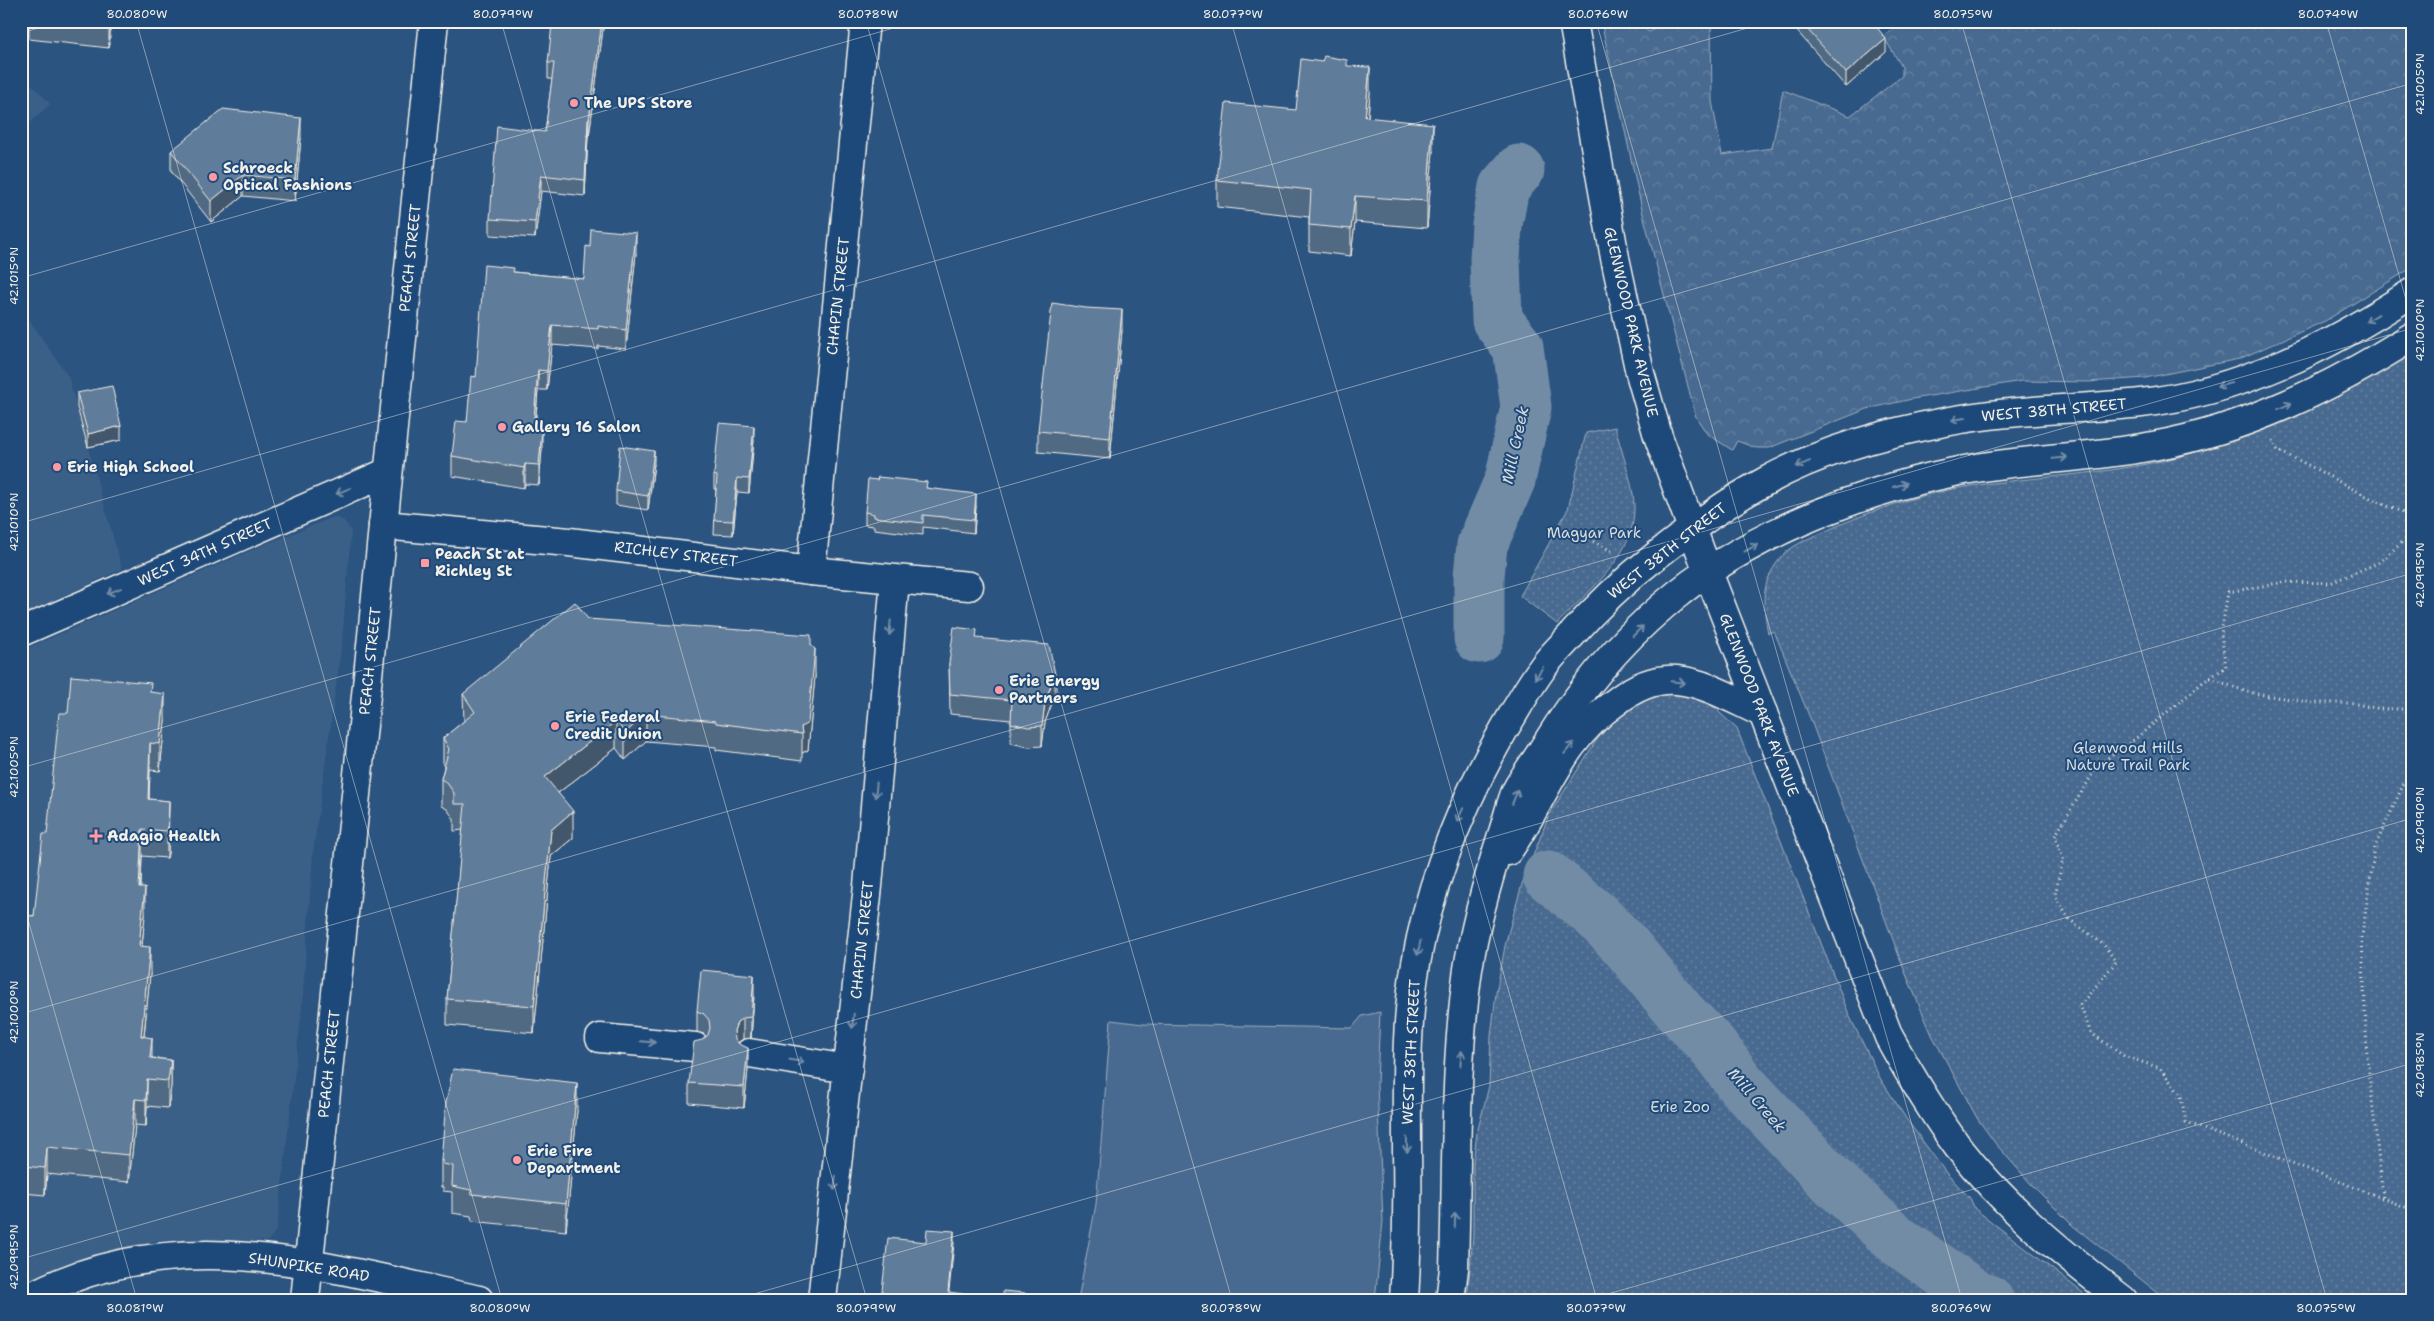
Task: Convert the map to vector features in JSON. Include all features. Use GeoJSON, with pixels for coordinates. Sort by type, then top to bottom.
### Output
{"type":"FeatureCollection","features":[{"type":"Feature","properties":{"kind":"main road","name":"PEACH STREET"},"geometry":{"type":"LineString","coordinates":[[305,1300],[434,21]]}},
{"type":"Feature","properties":{"kind":"main road","name":"CHAPIN STREET"},"geometry":{"type":"LineString","coordinates":[[811,571],[865,21]]}},
{"type":"Feature","properties":{"kind":"main road","name":"GLENWOOD PARK AVENUE"},"geometry":{"type":"LineString","coordinates":[[1573,21],[1615,258],[1640,373],[1658,436],[1762,713],[1889,1037],[1917,1088],[1959,1148],[2008,1202],[2087,1273],[2123,1300]]}},
{"type":"Feature","properties":{"kind":"main road","name":"WEST 38TH STREET"},"geometry":{"type":"LineString","coordinates":[[1404,1300],[1408,1202],[1406,1086],[1409,1028],[1415,966],[1429,901],[1454,828],[1481,770],[1541,669],[1593,610],[1614,590],[1730,502],[1791,469],[1837,451],[1902,431],[1990,414],[2144,402],[2178,397],[2243,380],[2278,367],[2337,338],[2413,292]]}},
{"type":"Feature","properties":{"kind":"main road"},"geometry":{"type":"LineString","coordinates":[[1450,1300],[1454,1269],[1459,1075],[1468,970],[1489,879],[1516,793],[1558,726],[1603,665],[1663,605],[1708,572],[1777,533],[1855,499],[1894,486],[1983,466],[2108,453],[2154,446],[2203,435],[2246,421],[2310,394],[2383,355],[2413,336]]}},
{"type":"Feature","properties":{"kind":"main road","name":"WEST 34TH STREET"},"geometry":{"type":"LineString","coordinates":[[21,632],[388,472]]}},
{"type":"Feature","properties":{"kind":"main road","name":"RICHLEY STREET"},"geometry":{"type":"LineString","coordinates":[[383,526],[577,543],[811,571],[969,586]]}},
{"type":"Feature","properties":{"kind":"main road","name":"CHAPIN STREET"},"geometry":{"type":"LineString","coordinates":[[822,1300],[869,877],[895,580]]}},
{"type":"Feature","properties":{"kind":"main road"},"geometry":{"type":"LineString","coordinates":[[1489,879],[1511,848],[1562,757],[1600,713],[1631,691],[1652,681],[1677,680],[1707,687],[1762,713]]}},
{"type":"Feature","properties":{"kind":"main road"},"geometry":{"type":"LineString","coordinates":[[600,1038],[695,1047]]}},
{"type":"Feature","properties":{"kind":"main road"},"geometry":{"type":"LineString","coordinates":[[749,1053],[848,1069]]}},
{"type":"Feature","properties":{"kind":"main road","name":"SHUNPIKE ROAD"},"geometry":{"type":"LineString","coordinates":[[24,1300],[59,1283],[94,1271],[161,1257],[196,1254],[260,1256],[309,1264],[478,1300]]}},
{"type":"Feature","properties":{"kind":"path"},"geometry":{"type":"LineString","coordinates":[[2270,435],[2278,451],[2306,463],[2349,489],[2413,516]]}},
{"type":"Feature","properties":{"kind":"path"},"geometry":{"type":"LineString","coordinates":[[2413,532],[2378,563],[2330,583],[2285,582],[2228,592],[2221,634],[2226,667],[2135,739],[2098,765],[2055,836],[2063,858],[2055,895],[2069,918],[2104,945],[2116,962],[2080,1005],[2091,1033],[2124,1056],[2160,1068],[2181,1096],[2186,1122],[2413,1210]]}},
{"type":"Feature","properties":{"kind":"path"},"geometry":{"type":"LineString","coordinates":[[1580,534],[1613,552]]}},
{"type":"Feature","properties":{"kind":"path"},"geometry":{"type":"LineString","coordinates":[[2210,678],[2247,692],[2313,703],[2352,704],[2380,709],[2413,710]]}},
{"type":"Feature","properties":{"kind":"path"},"geometry":{"type":"LineString","coordinates":[[2383,1198],[2367,1048],[2362,936],[2375,847],[2413,763]]}},
{"type":"Feature","properties":{"kind":"shaded area"},"geometry":{"type":"Polygon","coordinates":[[[21,73],[50,104],[21,131],[21,73]]]}},
{"type":"Feature","properties":{"kind":"shaded area","name":"Erie High School"},"geometry":{"type":"Polygon","coordinates":[[[21,308],[68,376],[122,569],[21,615],[21,308]]]}},
{"type":"Feature","properties":{"kind":"shaded area"},"geometry":{"type":"Polygon","coordinates":[[[334,517],[344,521],[351,531],[342,642],[313,853],[302,1007],[277,1229],[268,1241],[159,1240],[113,1252],[21,1289],[21,651],[266,544],[334,517]]]}},
{"type":"Feature","properties":{"kind":"green space"},"geometry":{"type":"Polygon","coordinates":[[[1601,21],[1635,21],[1649,32],[1670,21],[1711,21],[1712,101],[1722,155],[1772,148],[1783,90],[1850,116],[1902,76],[1902,67],[1883,36],[1903,21],[2413,21],[2413,267],[2325,321],[2239,359],[2145,378],[2089,382],[2022,381],[1912,399],[1867,409],[1769,448],[1756,448],[1737,441],[1732,450],[1707,434],[1696,417],[1643,214],[1601,21]]]}},
{"type":"Feature","properties":{"kind":"green space","name":"Glenwood Hills Nature Trail Park"},"geometry":{"type":"Polygon","coordinates":[[[2413,346],[2413,1300],[2167,1300],[2072,1225],[2031,1184],[1995,1143],[1977,1118],[1932,1035],[1905,972],[1810,718],[1774,631],[1768,633],[1764,606],[1767,581],[1776,564],[1786,552],[1798,544],[1900,502],[1958,488],[2112,470],[2166,460],[2222,444],[2281,422],[2323,402],[2413,346]]]}},
{"type":"Feature","properties":{"kind":"green space","name":"Magyar Park"},"geometry":{"type":"Polygon","coordinates":[[[1615,427],[1633,494],[1634,515],[1630,534],[1612,567],[1557,624],[1520,596],[1568,509],[1586,433],[1615,427]]]}},
{"type":"Feature","properties":{"kind":"green space","name":"Erie Zoo"},"geometry":{"type":"Polygon","coordinates":[[[1661,694],[1705,699],[1737,729],[1850,1017],[1880,1078],[1907,1120],[1947,1174],[1970,1198],[1975,1209],[2092,1300],[1467,1300],[1473,1236],[1473,1163],[1477,1133],[1489,1086],[1491,1036],[1496,993],[1506,941],[1522,884],[1549,815],[1596,741],[1616,716],[1640,698],[1661,694]]]}},
{"type":"Feature","properties":{"kind":"green space"},"geometry":{"type":"Polygon","coordinates":[[[1380,1012],[1377,1084],[1383,1221],[1375,1300],[1078,1300],[1096,1204],[1111,1020],[1143,1024],[1352,1028],[1362,1016],[1380,1012]]]}},
{"type":"Feature","properties":{"kind":"building"},"geometry":{"type":"Polygon","coordinates":[[[559,21],[602,21],[588,120],[585,180],[541,175],[535,222],[490,219],[497,126],[545,132],[554,63],[548,63],[552,24],[558,25],[559,21]]]}},
{"type":"Feature","properties":{"kind":"building"},"geometry":{"type":"Polygon","coordinates":[[[1800,21],[1872,21],[1886,39],[1846,73],[1800,21]]]}},
{"type":"Feature","properties":{"kind":"building"},"geometry":{"type":"Polygon","coordinates":[[[1324,56],[1347,60],[1347,66],[1370,67],[1365,117],[1433,124],[1427,201],[1355,196],[1351,229],[1309,225],[1311,190],[1217,180],[1226,103],[1296,110],[1301,59],[1322,62],[1324,56]]]}},
{"type":"Feature","properties":{"kind":"building"},"geometry":{"type":"Polygon","coordinates":[[[223,109],[301,118],[295,180],[243,175],[211,201],[171,151],[223,109]]]}},
{"type":"Feature","properties":{"kind":"building"},"geometry":{"type":"Polygon","coordinates":[[[591,229],[636,233],[626,330],[598,326],[598,329],[552,325],[547,371],[538,370],[533,430],[542,430],[539,465],[525,464],[524,468],[452,456],[456,421],[467,422],[471,376],[476,377],[484,265],[514,268],[513,272],[584,279],[586,246],[590,247],[591,229]]]}},
{"type":"Feature","properties":{"kind":"building"},"geometry":{"type":"Polygon","coordinates":[[[1052,303],[1086,308],[1122,310],[1110,438],[1038,431],[1052,303]]]}},
{"type":"Feature","properties":{"kind":"building"},"geometry":{"type":"Polygon","coordinates":[[[112,386],[121,426],[88,434],[77,393],[112,386]]]}},
{"type":"Feature","properties":{"kind":"building"},"geometry":{"type":"Polygon","coordinates":[[[719,423],[754,426],[749,479],[737,478],[733,521],[714,520],[717,476],[714,475],[719,423]]]}},
{"type":"Feature","properties":{"kind":"building"},"geometry":{"type":"Polygon","coordinates":[[[620,446],[654,451],[648,496],[616,491],[620,446]]]}},
{"type":"Feature","properties":{"kind":"building"},"geometry":{"type":"Polygon","coordinates":[[[878,477],[927,482],[926,488],[976,494],[974,520],[923,515],[923,523],[874,517],[874,514],[865,512],[868,479],[877,480],[878,477]]]}},
{"type":"Feature","properties":{"kind":"building"},"geometry":{"type":"Polygon","coordinates":[[[575,602],[588,619],[811,635],[811,645],[815,649],[808,723],[801,727],[802,734],[716,723],[716,721],[646,714],[625,733],[616,721],[545,777],[573,811],[551,830],[534,1006],[447,999],[465,804],[454,804],[454,793],[447,783],[441,779],[449,749],[443,738],[475,712],[463,694],[575,602]]]}},
{"type":"Feature","properties":{"kind":"building"},"geometry":{"type":"Polygon","coordinates":[[[954,627],[977,630],[976,638],[1049,645],[1055,674],[1045,702],[1042,726],[1028,727],[1011,723],[1012,700],[950,694],[949,663],[954,627]]]}},
{"type":"Feature","properties":{"kind":"building"},"geometry":{"type":"Polygon","coordinates":[[[71,676],[151,683],[150,692],[165,694],[160,744],[150,743],[148,799],[169,801],[168,827],[167,831],[142,829],[139,888],[145,888],[139,946],[150,947],[141,1036],[152,1038],[150,1058],[171,1060],[168,1081],[147,1079],[146,1100],[135,1099],[129,1155],[47,1147],[45,1168],[23,1166],[25,1145],[21,1144],[21,915],[34,916],[43,834],[47,834],[59,713],[68,713],[71,676]]]}},
{"type":"Feature","properties":{"kind":"building"},"geometry":{"type":"Polygon","coordinates":[[[701,970],[754,975],[751,1017],[743,1018],[737,1022],[734,1031],[735,1039],[739,1044],[748,1048],[744,1087],[689,1083],[694,1042],[702,1040],[708,1035],[710,1028],[709,1020],[704,1014],[697,1011],[701,970]]]}},
{"type":"Feature","properties":{"kind":"building"},"geometry":{"type":"Polygon","coordinates":[[[453,1069],[577,1083],[566,1204],[472,1194],[471,1190],[452,1186],[453,1166],[443,1164],[441,1160],[446,1102],[453,1069]]]}},
{"type":"Feature","properties":{"kind":"building"},"geometry":{"type":"Polygon","coordinates":[[[927,1229],[954,1231],[948,1292],[1003,1299],[1003,1291],[1025,1293],[1025,1300],[881,1300],[888,1238],[926,1242],[927,1229]]]}},
{"type":"Feature","properties":{"kind":"waterway","name":"Mill Creek"},"geometry":{"type":"LineString","coordinates":[[1479,638],[1479,576],[1482,545],[1510,480],[1526,407],[1518,347],[1497,320],[1495,259],[1497,225],[1504,187],[1519,170]]}},
{"type":"Feature","properties":{"kind":"waterway","name":"Mill Creek"},"geometry":{"type":"LineString","coordinates":[[1548,876],[1597,916],[1625,945],[1680,1012],[1712,1045],[1740,1083],[1829,1178],[1898,1241],[1971,1292],[1988,1300]]}},
{"type":"Feature","properties":{"kind":"place","name":"The UPS Store"},"geometry":{"type":"Point","coordinates":[574,103]}},
{"type":"Feature","properties":{"kind":"place","name":"Schroeck Optical Fashions"},"geometry":{"type":"Point","coordinates":[213,177]}},
{"type":"Feature","properties":{"kind":"place","name":"Gallery 16 Salon"},"geometry":{"type":"Point","coordinates":[502,427]}},
{"type":"Feature","properties":{"kind":"place","name":"Erie High School"},"geometry":{"type":"Point","coordinates":[57,467]}},
{"type":"Feature","properties":{"kind":"place","name":"Peach St at Richley St"},"geometry":{"type":"Point","coordinates":[425,563]}},
{"type":"Feature","properties":{"kind":"place","name":"Erie Energy Partners"},"geometry":{"type":"Point","coordinates":[999,690]}},
{"type":"Feature","properties":{"kind":"place","name":"Erie Federal Credit Union"},"geometry":{"type":"Point","coordinates":[555,726]}},
{"type":"Feature","properties":{"kind":"place","name":"Adagio Health"},"geometry":{"type":"Point","coordinates":[96,836]}},
{"type":"Feature","properties":{"kind":"place","name":"Erie Fire Department"},"geometry":{"type":"Point","coordinates":[517,1160]}}]}
